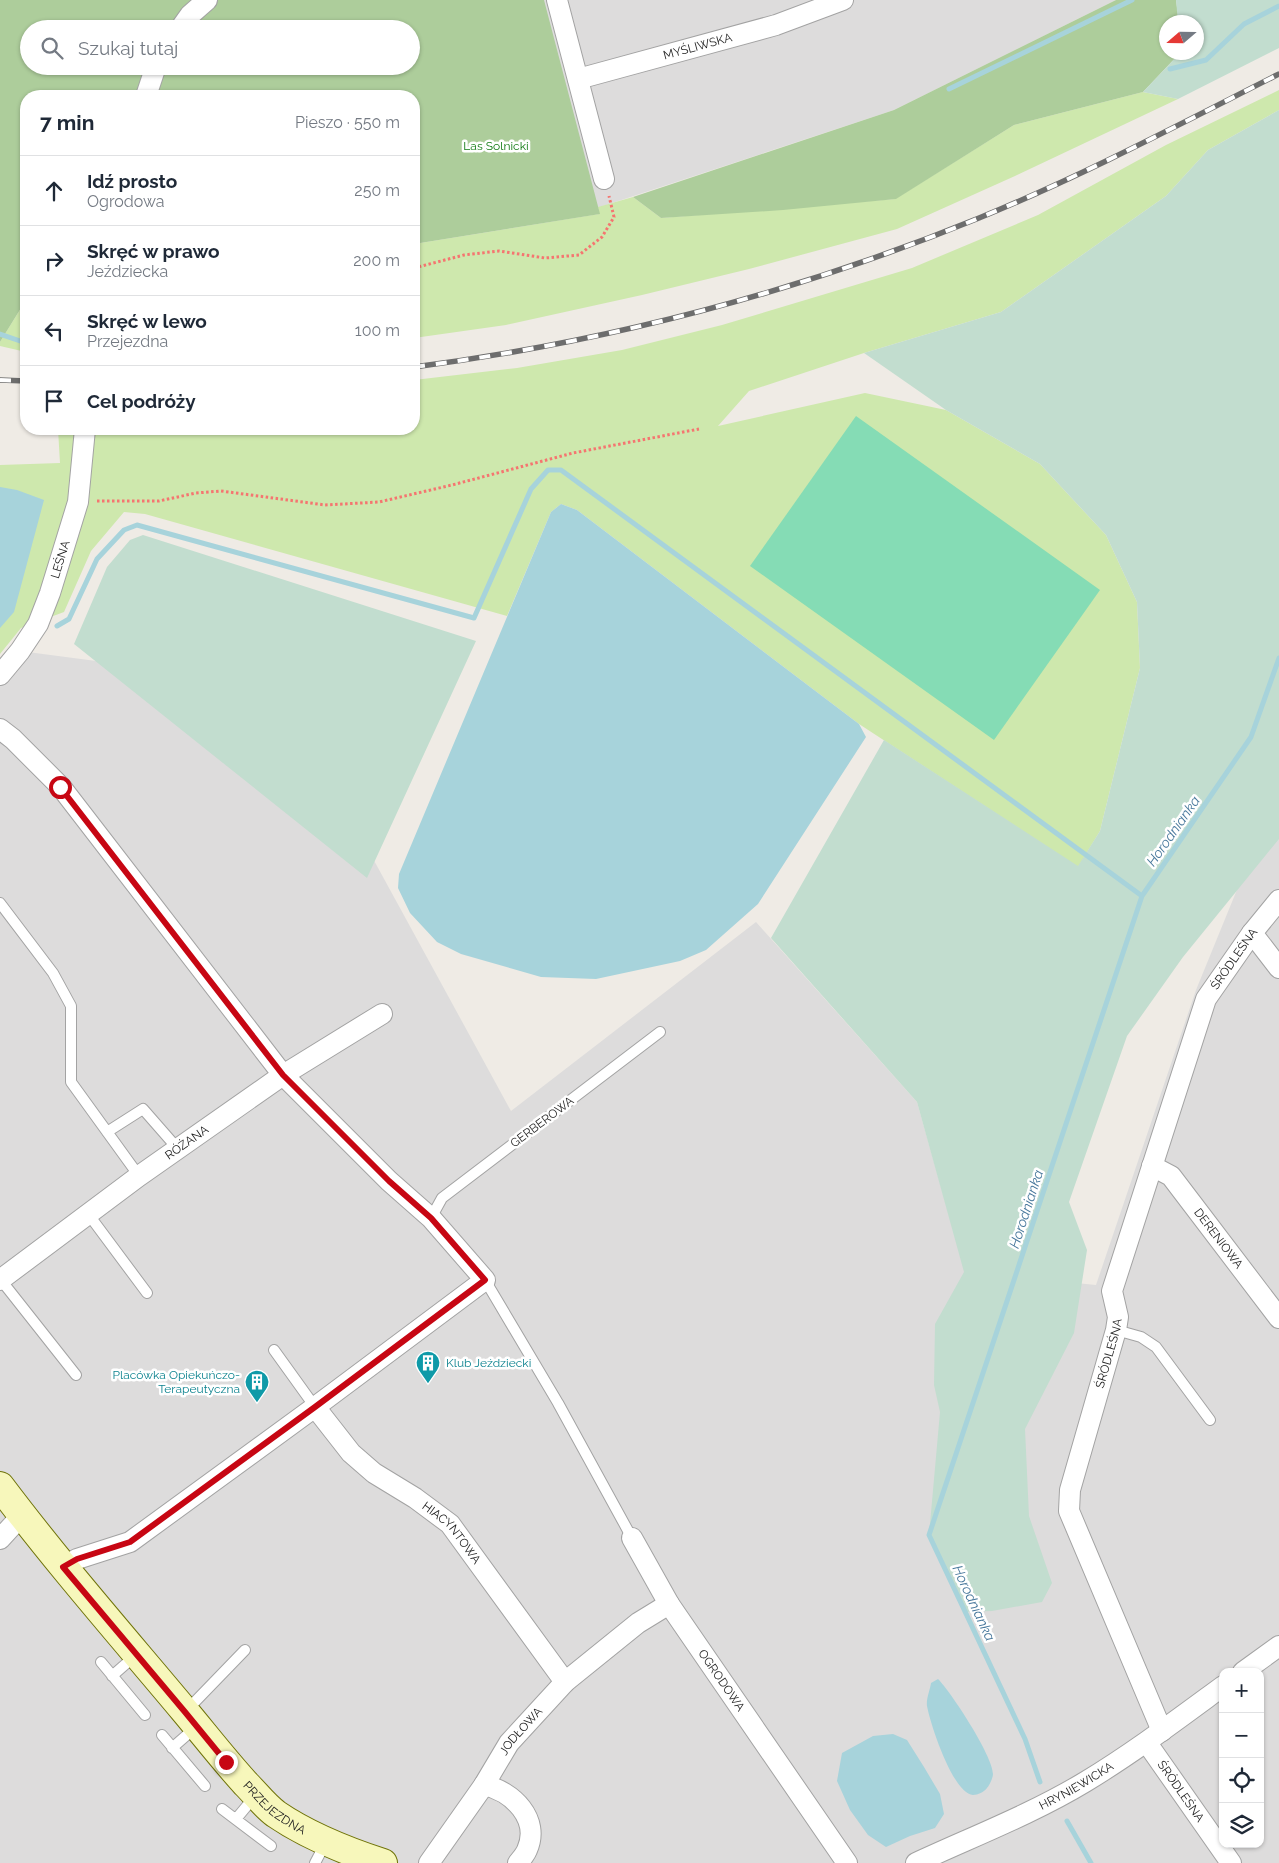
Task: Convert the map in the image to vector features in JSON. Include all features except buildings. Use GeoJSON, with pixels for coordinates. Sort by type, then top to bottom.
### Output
{"type":"FeatureCollection","features":[{"type":"Feature","properties":{"kind":"street"},"geometry":{"type":"LineString","coordinates":[[186,20],[208,0]]}},
{"type":"Feature","properties":{"kind":"street"},"geometry":{"type":"LineString","coordinates":[[556,0],[604,179]]}},
{"type":"Feature","properties":{"kind":"street","name":"MYŚLIWSKA"},"geometry":{"type":"LineString","coordinates":[[578,79],[776,25],[812,6],[843,0]]}},
{"type":"Feature","properties":{"kind":"street"},"geometry":{"type":"LineString","coordinates":[[148,90],[153,75]]}},
{"type":"Feature","properties":{"kind":"street","name":"LEŚNA"},"geometry":{"type":"LineString","coordinates":[[0,675],[20,651],[38,624],[50,593],[78,502],[85,435]]}},
{"type":"Feature","properties":{"kind":"street"},"geometry":{"type":"LineString","coordinates":[[0,729],[60,787],[283,1075],[389,1181],[431,1218],[485,1280],[130,1542],[77,1559],[63,1567]]}},
{"type":"Feature","properties":{"kind":"street","name":"ŚRÓDLEŚNA"},"geometry":{"type":"LineString","coordinates":[[1231,1863],[1154,1737],[1069,1511],[1070,1490],[1116,1330],[1118,1317],[1112,1291],[1206,999],[1252,933],[1279,900]]}},
{"type":"Feature","properties":{"kind":"street"},"geometry":{"type":"LineString","coordinates":[[1252,933],[1279,968]]}},
{"type":"Feature","properties":{"kind":"street","name":"RÓŻANA"},"geometry":{"type":"LineString","coordinates":[[0,1280],[139,1176],[283,1075],[382,1014]]}},
{"type":"Feature","properties":{"kind":"street","name":"DERENIOWA"},"geometry":{"type":"LineString","coordinates":[[1152,1166],[1171,1176],[1279,1318]]}},
{"type":"Feature","properties":{"kind":"street","name":"HIACYNTOWA"},"geometry":{"type":"LineString","coordinates":[[315,1407],[351,1453],[374,1473],[415,1498],[450,1524],[565,1682]]}},
{"type":"Feature","properties":{"kind":"street","name":"PRZEJEZDNA"},"geometry":{"type":"LineString","coordinates":[[0,1486],[63,1567],[226,1762],[256,1795],[321,1852],[383,1863]]}},
{"type":"Feature","properties":{"kind":"street"},"geometry":{"type":"LineString","coordinates":[[0,1539],[22,1515]]}},
{"type":"Feature","properties":{"kind":"street","name":"OGRODOWA"},"geometry":{"type":"LineString","coordinates":[[632,1538],[668,1604],[848,1863]]}},
{"type":"Feature","properties":{"kind":"street"},"geometry":{"type":"LineString","coordinates":[[565,1682],[638,1623],[668,1604]]}},
{"type":"Feature","properties":{"kind":"street"},"geometry":{"type":"LineString","coordinates":[[1249,1668],[1279,1646]]}},
{"type":"Feature","properties":{"kind":"street","name":"JODŁOWA"},"geometry":{"type":"LineString","coordinates":[[429,1863],[484,1785],[509,1743],[565,1682]]}},
{"type":"Feature","properties":{"kind":"street","name":"HRYNIEWICKA"},"geometry":{"type":"LineString","coordinates":[[916,1863],[1028,1812],[1083,1783],[1154,1737],[1219,1689]]}},
{"type":"Feature","properties":{"kind":"street"},"geometry":{"type":"LineString","coordinates":[[484,1785],[492,1787],[515,1800],[525,1815],[531,1832],[527,1850],[518,1863]]}},
{"type":"Feature","properties":{"kind":"lane"},"geometry":{"type":"LineString","coordinates":[[0,903],[53,973],[71,1006],[71,1082],[139,1176]]}},
{"type":"Feature","properties":{"kind":"lane","name":"GERBEROWA"},"geometry":{"type":"LineString","coordinates":[[431,1218],[442,1198],[660,1032]]}},
{"type":"Feature","properties":{"kind":"lane"},"geometry":{"type":"LineString","coordinates":[[107,1132],[143,1109],[178,1149]]}},
{"type":"Feature","properties":{"kind":"lane"},"geometry":{"type":"LineString","coordinates":[[89,1215],[147,1293]]}},
{"type":"Feature","properties":{"kind":"lane"},"geometry":{"type":"LineString","coordinates":[[0,1280],[76,1375]]}},
{"type":"Feature","properties":{"kind":"lane"},"geometry":{"type":"LineString","coordinates":[[485,1280],[558,1403],[632,1538]]}},
{"type":"Feature","properties":{"kind":"lane"},"geometry":{"type":"LineString","coordinates":[[1116,1330],[1141,1337],[1156,1347],[1210,1420]]}},
{"type":"Feature","properties":{"kind":"lane"},"geometry":{"type":"LineString","coordinates":[[274,1350],[315,1407]]}},
{"type":"Feature","properties":{"kind":"lane"},"geometry":{"type":"LineString","coordinates":[[172,1748],[191,1719],[245,1650]]}},
{"type":"Feature","properties":{"kind":"lane"},"geometry":{"type":"LineString","coordinates":[[112,1676],[137,1654]]}},
{"type":"Feature","properties":{"kind":"lane"},"geometry":{"type":"LineString","coordinates":[[101,1662],[145,1715]]}},
{"type":"Feature","properties":{"kind":"lane"},"geometry":{"type":"LineString","coordinates":[[162,1735],[205,1786]]}},
{"type":"Feature","properties":{"kind":"lane"},"geometry":{"type":"LineString","coordinates":[[236,1819],[256,1795]]}},
{"type":"Feature","properties":{"kind":"lane"},"geometry":{"type":"LineString","coordinates":[[222,1809],[271,1846]]}},
{"type":"Feature","properties":{"kind":"path"},"geometry":{"type":"LineString","coordinates":[[420,267],[464,256],[499,251],[546,258],[579,255],[602,237],[614,217],[604,179]]}},
{"type":"Feature","properties":{"kind":"path"},"geometry":{"type":"LineString","coordinates":[[78,502],[159,501],[196,493],[221,491],[326,505],[379,502],[573,453],[698,429]]}},
{"type":"Feature","properties":{"kind":"shaded area"},"geometry":{"type":"Polygon","coordinates":[[[543,0],[1116,0],[894,110],[597,208],[543,0]]]}},
{"type":"Feature","properties":{"kind":"shaded area"},"geometry":{"type":"Polygon","coordinates":[[[20,651],[278,685],[511,1111],[756,922],[917,1102],[965,1272],[1096,1285],[1196,990],[1279,787],[1279,1863],[0,1863],[0,681],[20,651]]]}},
{"type":"Feature","properties":{"kind":"green space","name":"Las Solnicki"},"geometry":{"type":"Polygon","coordinates":[[[0,0],[544,0],[600,214],[420,243],[420,90],[20,90],[20,310],[0,342],[0,0]]]}},
{"type":"Feature","properties":{"kind":"green space"},"geometry":{"type":"Polygon","coordinates":[[[1116,0],[1176,0],[1178,15],[1159,15],[1159,60],[1173,60],[1143,92],[1014,125],[896,199],[783,210],[661,218],[633,197],[894,110],[1116,0]]]}},
{"type":"Feature","properties":{"kind":"green space"},"geometry":{"type":"Polygon","coordinates":[[[1176,0],[1279,0],[1279,48],[1178,99],[1143,92],[1173,60],[1204,60],[1204,15],[1177,15],[1176,0]]]}},
{"type":"Feature","properties":{"kind":"green space"},"geometry":{"type":"Polygon","coordinates":[[[1279,90],[1279,110],[1208,150],[1166,196],[1001,312],[864,353],[749,391],[718,426],[865,393],[946,410],[1040,464],[1106,535],[1137,602],[1140,668],[1100,831],[1078,867],[859,724],[577,510],[561,504],[551,512],[507,616],[145,514],[124,512],[91,551],[64,612],[21,628],[0,654],[0,465],[60,463],[58,435],[420,435],[420,379],[517,368],[622,350],[722,325],[912,268],[1038,215],[1166,145],[1279,90]]]}},
{"type":"Feature","properties":{"kind":"green space"},"geometry":{"type":"Polygon","coordinates":[[[1143,92],[1178,99],[897,229],[749,269],[642,295],[506,325],[420,337],[420,243],[599,214],[598,207],[633,197],[661,218],[895,199],[1014,125],[1143,92]]]}},
{"type":"Feature","properties":{"kind":"green space"},"geometry":{"type":"Polygon","coordinates":[[[1279,110],[1279,839],[1183,957],[1127,1036],[1069,1202],[1087,1250],[1074,1333],[1025,1429],[1029,1516],[1052,1583],[1042,1602],[992,1611],[965,1612],[929,1535],[940,1412],[934,1385],[935,1324],[964,1272],[917,1102],[771,938],[884,740],[1078,866],[1100,831],[1140,668],[1137,602],[1106,535],[1040,464],[946,410],[864,353],[1001,312],[1166,196],[1208,150],[1279,110]]]}},
{"type":"Feature","properties":{"kind":"green space"},"geometry":{"type":"Polygon","coordinates":[[[20,310],[20,351],[0,346],[0,342],[20,310]]]}},
{"type":"Feature","properties":{"kind":"green space"},"geometry":{"type":"Polygon","coordinates":[[[856,416],[1100,590],[994,740],[750,566],[856,416]]]}},
{"type":"Feature","properties":{"kind":"green space"},"geometry":{"type":"Polygon","coordinates":[[[143,535],[476,641],[367,878],[74,644],[107,567],[130,540],[143,535]]]}},
{"type":"Feature","properties":{"kind":"water"},"geometry":{"type":"Polygon","coordinates":[[[0,487],[17,490],[44,500],[14,612],[0,628],[0,487]]]}},
{"type":"Feature","properties":{"kind":"water"},"geometry":{"type":"Polygon","coordinates":[[[561,504],[577,510],[859,724],[866,737],[758,904],[706,950],[680,961],[596,979],[541,977],[461,954],[437,942],[410,913],[398,888],[399,874],[551,512],[561,504]]]}},
{"type":"Feature","properties":{"kind":"water"},"geometry":{"type":"Polygon","coordinates":[[[938,1679],[979,1739],[991,1765],[993,1774],[991,1782],[979,1794],[973,1795],[965,1792],[958,1783],[950,1771],[938,1741],[927,1703],[931,1683],[938,1679]]]}},
{"type":"Feature","properties":{"kind":"water"},"geometry":{"type":"Polygon","coordinates":[[[893,1734],[907,1740],[940,1794],[944,1814],[935,1828],[910,1836],[886,1847],[868,1835],[850,1810],[837,1781],[842,1753],[873,1736],[893,1734]]]}},
{"type":"Feature","properties":{"kind":"waterway"},"geometry":{"type":"LineString","coordinates":[[949,89],[1132,0]]}},
{"type":"Feature","properties":{"kind":"waterway"},"geometry":{"type":"LineString","coordinates":[[1170,69],[1206,60],[1244,24],[1279,6]]}},
{"type":"Feature","properties":{"kind":"waterway"},"geometry":{"type":"LineString","coordinates":[[0,334],[20,341]]}},
{"type":"Feature","properties":{"kind":"waterway"},"geometry":{"type":"LineString","coordinates":[[57,626],[69,619],[97,559],[124,530],[137,525],[474,618],[531,489],[548,470],[561,470],[1142,896]]}},
{"type":"Feature","properties":{"kind":"waterway","name":"Horodnianka"},"geometry":{"type":"LineString","coordinates":[[1040,1782],[1025,1739],[929,1535],[1142,896],[1251,737],[1279,658]]}},
{"type":"Feature","properties":{"kind":"waterway","name":"Horodnianka"},"geometry":{"type":"LineString","coordinates":[[1067,1821],[1091,1863]]}},
{"type":"Feature","properties":{"kind":"railway"},"geometry":{"type":"LineString","coordinates":[[420,366],[559,344],[630,328],[701,311],[842,269],[911,245],[1017,202],[1130,149],[1279,74]]}},
{"type":"Feature","properties":{"kind":"railway"},"geometry":{"type":"LineString","coordinates":[[0,380],[20,381]]}},
{"type":"Feature","properties":{"kind":"place","name":"Klub Jeździecki"},"geometry":{"type":"Point","coordinates":[428,1384]}},
{"type":"Feature","properties":{"kind":"place","name":"Placówka Opiekuńczo- Terapeutyczna"},"geometry":{"type":"Point","coordinates":[257,1403]}},
{"type":"Feature","properties":{"kind":"route"},"geometry":{"type":"LineString","coordinates":[[60,787],[283,1075],[389,1181],[431,1218],[485,1280],[130,1542],[77,1559],[63,1567],[226,1762]]}}]}
